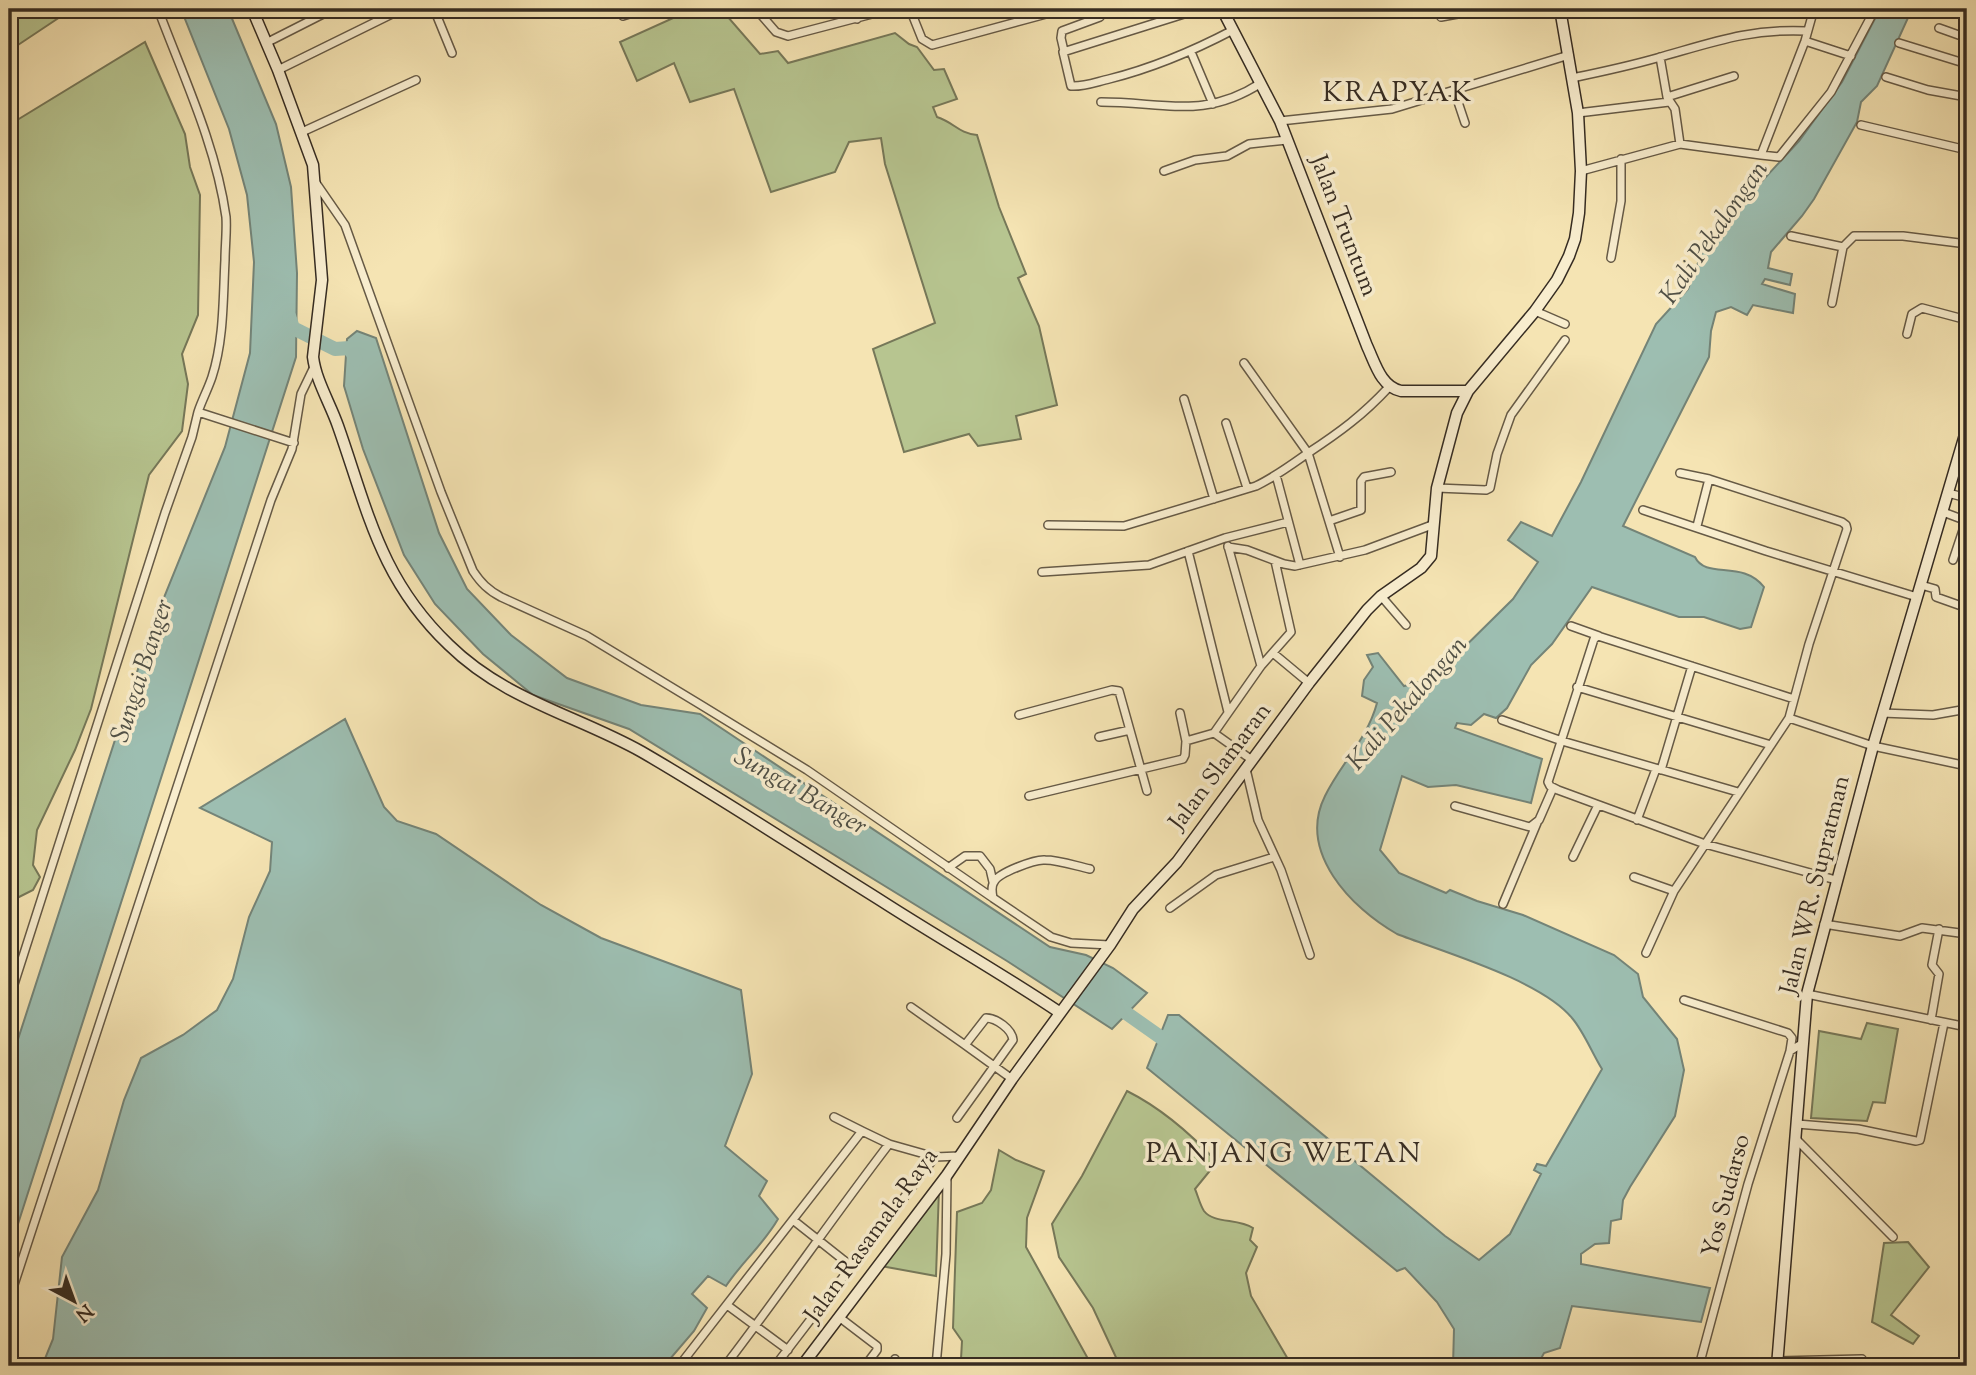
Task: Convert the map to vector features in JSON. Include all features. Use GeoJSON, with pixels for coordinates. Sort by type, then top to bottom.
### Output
{"type":"FeatureCollection","features":[{"type":"Feature","properties":{"kind":"street"},"geometry":{"type":"LineString","coordinates":[[9,1000],[165,513],[212,376],[218,345],[226,219],[215,169],[177,54],[158,9]]}},
{"type":"Feature","properties":{"kind":"street"},"geometry":{"type":"LineString","coordinates":[[266,43],[333,9]]}},
{"type":"Feature","properties":{"kind":"street"},"geometry":{"type":"LineString","coordinates":[[278,70],[402,9]]}},
{"type":"Feature","properties":{"kind":"street"},"geometry":{"type":"LineString","coordinates":[[434,9],[452,53]]}},
{"type":"Feature","properties":{"kind":"street"},"geometry":{"type":"LineString","coordinates":[[615,9],[623,16],[645,9]]}},
{"type":"Feature","properties":{"kind":"street"},"geometry":{"type":"LineString","coordinates":[[758,9],[776,32],[788,36],[891,9]]}},
{"type":"Feature","properties":{"kind":"street"},"geometry":{"type":"LineString","coordinates":[[853,9],[857,19]]}},
{"type":"Feature","properties":{"kind":"street"},"geometry":{"type":"LineString","coordinates":[[910,9],[922,39],[932,45],[1046,14],[1051,9]]}},
{"type":"Feature","properties":{"kind":"street"},"geometry":{"type":"LineString","coordinates":[[1064,51],[1200,9]]}},
{"type":"Feature","properties":{"kind":"street","name":"Jalan Truntum"},"geometry":{"type":"LineString","coordinates":[[1222,9],[1280,121],[1367,346],[1389,387]]}},
{"type":"Feature","properties":{"kind":"street"},"geometry":{"type":"LineString","coordinates":[[1441,17],[1485,9]]}},
{"type":"Feature","properties":{"kind":"street","name":"Jalan Slamaran"},"geometry":{"type":"LineString","coordinates":[[959,1156],[1059,1013],[1107,950],[1133,909],[1177,862],[1309,683],[1381,596],[1425,564],[1432,552],[1437,488],[1448,440],[1468,391],[1535,311],[1557,280],[1569,256],[1577,226],[1581,171],[1578,113],[1560,9]]}},
{"type":"Feature","properties":{"kind":"street"},"geometry":{"type":"LineString","coordinates":[[1761,155],[1805,41],[1814,9]]}},
{"type":"Feature","properties":{"kind":"street"},"geometry":{"type":"LineString","coordinates":[[1581,171],[1679,144],[1780,157],[1825,100],[1875,9]]}},
{"type":"Feature","properties":{"kind":"street"},"geometry":{"type":"LineString","coordinates":[[9,1300],[292,443],[301,394],[313,362],[322,280],[316,183],[302,132],[266,43],[256,10]]}},
{"type":"Feature","properties":{"kind":"street"},"geometry":{"type":"LineString","coordinates":[[1100,17],[1062,31],[1062,54],[1072,87],[1135,72],[1191,52],[1233,30]]}},
{"type":"Feature","properties":{"kind":"street"},"geometry":{"type":"LineString","coordinates":[[1939,28],[1967,38]]}},
{"type":"Feature","properties":{"kind":"street"},"geometry":{"type":"LineString","coordinates":[[1572,78],[1748,33],[1773,30],[1807,31]]}},
{"type":"Feature","properties":{"kind":"street"},"geometry":{"type":"LineString","coordinates":[[1805,41],[1851,56]]}},
{"type":"Feature","properties":{"kind":"street"},"geometry":{"type":"LineString","coordinates":[[1899,43],[1967,64]]}},
{"type":"Feature","properties":{"kind":"street"},"geometry":{"type":"LineString","coordinates":[[1191,52],[1213,104]]}},
{"type":"Feature","properties":{"kind":"street"},"geometry":{"type":"LineString","coordinates":[[1280,121],[1392,109],[1569,55]]}},
{"type":"Feature","properties":{"kind":"street"},"geometry":{"type":"LineString","coordinates":[[1660,57],[1668,100],[1675,108],[1679,144]]}},
{"type":"Feature","properties":{"kind":"street"},"geometry":{"type":"LineString","coordinates":[[1578,113],[1668,100],[1734,76]]}},
{"type":"Feature","properties":{"kind":"street"},"geometry":{"type":"LineString","coordinates":[[1886,77],[1928,90],[1967,97]]}},
{"type":"Feature","properties":{"kind":"street"},"geometry":{"type":"LineString","coordinates":[[302,132],[416,80]]}},
{"type":"Feature","properties":{"kind":"street"},"geometry":{"type":"LineString","coordinates":[[1101,102],[1137,102],[1188,108],[1235,98],[1261,83]]}},
{"type":"Feature","properties":{"kind":"street"},"geometry":{"type":"LineString","coordinates":[[1454,90],[1465,123]]}},
{"type":"Feature","properties":{"kind":"street"},"geometry":{"type":"LineString","coordinates":[[1861,125],[1967,150]]}},
{"type":"Feature","properties":{"kind":"street"},"geometry":{"type":"LineString","coordinates":[[1164,171],[1195,160],[1227,156],[1249,144],[1287,140]]}},
{"type":"Feature","properties":{"kind":"street"},"geometry":{"type":"LineString","coordinates":[[1611,258],[1621,201],[1621,159]]}},
{"type":"Feature","properties":{"kind":"street"},"geometry":{"type":"LineString","coordinates":[[316,183],[345,225],[441,492],[480,582],[488,590],[587,636],[807,770],[1051,937],[1107,950]]}},
{"type":"Feature","properties":{"kind":"street"},"geometry":{"type":"LineString","coordinates":[[1832,303],[1843,247],[1857,235],[1903,236],[1967,244]]}},
{"type":"Feature","properties":{"kind":"street"},"geometry":{"type":"LineString","coordinates":[[1791,236],[1843,247]]}},
{"type":"Feature","properties":{"kind":"street"},"geometry":{"type":"LineString","coordinates":[[1907,334],[1911,317],[1918,308],[1934,309],[1967,320]]}},
{"type":"Feature","properties":{"kind":"street"},"geometry":{"type":"LineString","coordinates":[[1535,311],[1564,324]]}},
{"type":"Feature","properties":{"kind":"street"},"geometry":{"type":"LineString","coordinates":[[1437,488],[1490,488],[1497,454],[1511,415],[1565,340]]}},
{"type":"Feature","properties":{"kind":"street"},"geometry":{"type":"LineString","coordinates":[[313,362],[338,425],[375,539],[391,573],[426,620],[464,660],[519,696],[588,725],[664,765],[1059,1013]]}},
{"type":"Feature","properties":{"kind":"street"},"geometry":{"type":"LineString","coordinates":[[1244,363],[1308,453],[1340,557]]}},
{"type":"Feature","properties":{"kind":"street"},"geometry":{"type":"LineString","coordinates":[[1048,526],[1124,526],[1247,488],[1276,475],[1362,415],[1389,387],[1401,391],[1468,391]]}},
{"type":"Feature","properties":{"kind":"street"},"geometry":{"type":"LineString","coordinates":[[1184,399],[1214,499]]}},
{"type":"Feature","properties":{"kind":"street"},"geometry":{"type":"LineString","coordinates":[[199,412],[292,443]]}},
{"type":"Feature","properties":{"kind":"street"},"geometry":{"type":"LineString","coordinates":[[1226,423],[1247,488]]}},
{"type":"Feature","properties":{"kind":"street","name":"Jalan WR. Supratman"},"geometry":{"type":"LineString","coordinates":[[1778,1364],[1807,994],[1824,923],[1876,746],[1882,713],[1917,597],[1929,587],[1946,512],[1958,495],[1967,428]]}},
{"type":"Feature","properties":{"kind":"street"},"geometry":{"type":"LineString","coordinates":[[1329,521],[1362,509],[1361,481],[1364,477],[1391,472]]}},
{"type":"Feature","properties":{"kind":"street"},"geometry":{"type":"LineString","coordinates":[[1646,953],[1674,891],[1789,718],[1809,644],[1847,529],[1844,523],[1709,479],[1680,473]]}},
{"type":"Feature","properties":{"kind":"street"},"geometry":{"type":"LineString","coordinates":[[1276,475],[1300,565]]}},
{"type":"Feature","properties":{"kind":"street"},"geometry":{"type":"LineString","coordinates":[[1697,526],[1709,479]]}},
{"type":"Feature","properties":{"kind":"street"},"geometry":{"type":"LineString","coordinates":[[1643,510],[1917,597]]}},
{"type":"Feature","properties":{"kind":"street"},"geometry":{"type":"LineString","coordinates":[[1946,512],[1967,521],[1953,560]]}},
{"type":"Feature","properties":{"kind":"street"},"geometry":{"type":"LineString","coordinates":[[1042,572],[1137,567],[1225,538],[1288,522]]}},
{"type":"Feature","properties":{"kind":"street"},"geometry":{"type":"LineString","coordinates":[[1228,547],[1247,550],[1290,566],[1300,565],[1365,550],[1433,525]]}},
{"type":"Feature","properties":{"kind":"street"},"geometry":{"type":"LineString","coordinates":[[1225,538],[1261,666]]}},
{"type":"Feature","properties":{"kind":"street"},"geometry":{"type":"LineString","coordinates":[[1188,551],[1228,712]]}},
{"type":"Feature","properties":{"kind":"street"},"geometry":{"type":"LineString","coordinates":[[1186,741],[1214,733],[1261,666],[1291,631],[1275,561]]}},
{"type":"Feature","properties":{"kind":"street"},"geometry":{"type":"LineString","coordinates":[[1929,587],[1937,597],[1967,608]]}},
{"type":"Feature","properties":{"kind":"street"},"geometry":{"type":"LineString","coordinates":[[1381,596],[1406,625]]}},
{"type":"Feature","properties":{"kind":"street"},"geometry":{"type":"LineString","coordinates":[[1571,626],[1794,699]]}},
{"type":"Feature","properties":{"kind":"street"},"geometry":{"type":"LineString","coordinates":[[1600,636],[1595,638],[1577,687],[1548,781],[1553,788],[1705,844],[1836,880]]}},
{"type":"Feature","properties":{"kind":"street"},"geometry":{"type":"LineString","coordinates":[[1273,653],[1309,683]]}},
{"type":"Feature","properties":{"kind":"street"},"geometry":{"type":"LineString","coordinates":[[1637,820],[1658,769],[1692,666]]}},
{"type":"Feature","properties":{"kind":"street"},"geometry":{"type":"LineString","coordinates":[[1577,687],[1771,745]]}},
{"type":"Feature","properties":{"kind":"street"},"geometry":{"type":"LineString","coordinates":[[1019,715],[1117,690],[1122,698],[1147,791]]}},
{"type":"Feature","properties":{"kind":"street"},"geometry":{"type":"LineString","coordinates":[[1882,713],[1933,715],[1967,709]]}},
{"type":"Feature","properties":{"kind":"street"},"geometry":{"type":"LineString","coordinates":[[1030,796],[1183,758],[1186,754],[1186,741],[1180,713]]}},
{"type":"Feature","properties":{"kind":"street"},"geometry":{"type":"LineString","coordinates":[[1789,718],[1876,746],[1967,766]]}},
{"type":"Feature","properties":{"kind":"street"},"geometry":{"type":"LineString","coordinates":[[1502,720],[1562,741],[1738,792]]}},
{"type":"Feature","properties":{"kind":"street"},"geometry":{"type":"LineString","coordinates":[[1099,737],[1130,730]]}},
{"type":"Feature","properties":{"kind":"street"},"geometry":{"type":"LineString","coordinates":[[1214,733],[1249,764],[1258,820],[1281,870],[1310,955]]}},
{"type":"Feature","properties":{"kind":"street"},"geometry":{"type":"LineString","coordinates":[[1503,904],[1553,788]]}},
{"type":"Feature","properties":{"kind":"street"},"geometry":{"type":"LineString","coordinates":[[1573,857],[1598,805]]}},
{"type":"Feature","properties":{"kind":"street"},"geometry":{"type":"LineString","coordinates":[[1455,806],[1528,827],[1537,822]]}},
{"type":"Feature","properties":{"kind":"street"},"geometry":{"type":"LineString","coordinates":[[948,868],[965,856],[981,856],[990,869],[993,898]]}},
{"type":"Feature","properties":{"kind":"street"},"geometry":{"type":"LineString","coordinates":[[1170,908],[1216,876],[1274,857]]}},
{"type":"Feature","properties":{"kind":"street"},"geometry":{"type":"LineString","coordinates":[[993,882],[1004,873],[1044,859],[1090,869]]}},
{"type":"Feature","properties":{"kind":"street"},"geometry":{"type":"LineString","coordinates":[[1634,877],[1674,891]]}},
{"type":"Feature","properties":{"kind":"street"},"geometry":{"type":"LineString","coordinates":[[1824,923],[1899,936],[1921,929],[1967,934]]}},
{"type":"Feature","properties":{"kind":"street"},"geometry":{"type":"LineString","coordinates":[[1931,1020],[1939,974],[1932,965],[1939,929]]}},
{"type":"Feature","properties":{"kind":"street"},"geometry":{"type":"LineString","coordinates":[[1807,994],[1967,1027]]}},
{"type":"Feature","properties":{"kind":"street"},"geometry":{"type":"LineString","coordinates":[[1684,1000],[1788,1033],[1791,1038],[1790,1051]]}},
{"type":"Feature","properties":{"kind":"street"},"geometry":{"type":"LineString","coordinates":[[911,1007],[1012,1079]]}},
{"type":"Feature","properties":{"kind":"street"},"geometry":{"type":"LineString","coordinates":[[957,1118],[1013,1040],[1010,1031],[992,1018],[986,1018],[965,1045]]}},
{"type":"Feature","properties":{"kind":"street"},"geometry":{"type":"LineString","coordinates":[[1797,1124],[1858,1129],[1920,1140],[1944,1023]]}},
{"type":"Feature","properties":{"kind":"street"},"geometry":{"type":"LineString","coordinates":[[1790,1051],[1803,1043]]}},
{"type":"Feature","properties":{"kind":"street","name":"Yos Sudarso"},"geometry":{"type":"LineString","coordinates":[[1699,1366],[1748,1184],[1790,1051]]}},
{"type":"Feature","properties":{"kind":"street"},"geometry":{"type":"LineString","coordinates":[[834,1116],[889,1144],[935,1157]]}},
{"type":"Feature","properties":{"kind":"street"},"geometry":{"type":"LineString","coordinates":[[679,1366],[862,1131]]}},
{"type":"Feature","properties":{"kind":"street"},"geometry":{"type":"LineString","coordinates":[[1797,1140],[1893,1237]]}},
{"type":"Feature","properties":{"kind":"street"},"geometry":{"type":"LineString","coordinates":[[725,1366],[889,1144]]}},
{"type":"Feature","properties":{"kind":"street","name":"Jalan Rasamala Raya"},"geometry":{"type":"LineString","coordinates":[[775,1366],[935,1157],[959,1156]]}},
{"type":"Feature","properties":{"kind":"street","name":"Jalan Rasamala Raya"},"geometry":{"type":"LineString","coordinates":[[802,1366],[959,1156]]}},
{"type":"Feature","properties":{"kind":"street"},"geometry":{"type":"LineString","coordinates":[[936,1366],[946,1254],[947,1175]]}},
{"type":"Feature","properties":{"kind":"street"},"geometry":{"type":"LineString","coordinates":[[793,1220],[851,1266]]}},
{"type":"Feature","properties":{"kind":"street"},"geometry":{"type":"LineString","coordinates":[[727,1305],[788,1350]]}},
{"type":"Feature","properties":{"kind":"street"},"geometry":{"type":"LineString","coordinates":[[839,1317],[877,1346],[865,1366]]}},
{"type":"Feature","properties":{"kind":"street"},"geometry":{"type":"LineString","coordinates":[[1778,1364],[1862,1359]]}},
{"type":"Feature","properties":{"kind":"green space"},"geometry":{"type":"Polygon","coordinates":[[[9,9],[72,9],[9,51],[9,9]]]}},
{"type":"Feature","properties":{"kind":"green space"},"geometry":{"type":"Polygon","coordinates":[[[693,9],[721,9],[760,54],[778,51],[788,63],[895,33],[917,47],[934,70],[944,69],[957,99],[933,107],[937,117],[965,132],[977,135],[999,207],[1026,274],[1018,278],[1039,326],[1057,405],[1016,416],[1021,439],[978,446],[969,434],[904,452],[873,349],[935,323],[885,164],[881,138],[849,142],[835,172],[771,192],[734,89],[690,102],[674,63],[637,81],[620,42],[693,9]]]}},
{"type":"Feature","properties":{"kind":"green space"},"geometry":{"type":"Polygon","coordinates":[[[145,42],[185,134],[190,167],[200,195],[198,315],[182,354],[188,384],[182,431],[149,475],[91,709],[37,830],[33,865],[40,877],[33,890],[15,899],[9,927],[9,125],[145,42]]]}},
{"type":"Feature","properties":{"kind":"green space"},"geometry":{"type":"Polygon","coordinates":[[[1867,1023],[1898,1029],[1885,1103],[1873,1102],[1867,1121],[1811,1118],[1819,1031],[1861,1039],[1867,1023]]]}},
{"type":"Feature","properties":{"kind":"green space"},"geometry":{"type":"Polygon","coordinates":[[[1127,1091],[1175,1122],[1217,1162],[1195,1189],[1199,1200],[1208,1215],[1253,1228],[1250,1240],[1257,1247],[1246,1273],[1251,1296],[1292,1366],[1120,1366],[1093,1308],[1059,1257],[1052,1224],[1082,1176],[1127,1091]]]}},
{"type":"Feature","properties":{"kind":"green space"},"geometry":{"type":"Polygon","coordinates":[[[999,1150],[1044,1171],[1027,1218],[1026,1247],[1092,1366],[945,1366],[945,1362],[961,1359],[962,1341],[953,1328],[957,1212],[982,1203],[991,1190],[999,1150]]]}},
{"type":"Feature","properties":{"kind":"green space"},"geometry":{"type":"Polygon","coordinates":[[[939,1189],[936,1276],[881,1266],[939,1189]]]}},
{"type":"Feature","properties":{"kind":"green space"},"geometry":{"type":"Polygon","coordinates":[[[1908,1242],[1929,1267],[1891,1315],[1919,1336],[1913,1344],[1872,1322],[1884,1243],[1908,1242]]]}},
{"type":"Feature","properties":{"kind":"water"},"geometry":{"type":"Polygon","coordinates":[[[181,9],[228,9],[276,124],[291,187],[297,273],[296,357],[9,1252],[9,1067],[150,632],[225,447],[250,353],[254,262],[247,195],[229,129],[181,9]]]}},
{"type":"Feature","properties":{"kind":"water","name":"Kali Pekalongan"},"geometry":{"type":"Polygon","coordinates":[[[1880,9],[1912,9],[1877,86],[1861,102],[1857,122],[1814,199],[1771,252],[1768,268],[1792,274],[1790,285],[1765,279],[1762,284],[1795,294],[1793,313],[1753,305],[1747,315],[1731,307],[1716,312],[1709,357],[1623,526],[1695,557],[1700,564],[1707,567],[1735,571],[1755,579],[1764,587],[1751,627],[1740,629],[1704,617],[1679,617],[1592,587],[1552,644],[1531,665],[1507,708],[1496,718],[1484,714],[1471,725],[1457,723],[1455,728],[1542,759],[1531,803],[1456,785],[1428,787],[1402,776],[1380,850],[1399,873],[1446,893],[1450,890],[1523,915],[1614,955],[1638,974],[1643,997],[1677,1039],[1684,1070],[1675,1116],[1623,1200],[1621,1219],[1611,1221],[1609,1243],[1595,1244],[1581,1254],[1581,1264],[1710,1288],[1701,1322],[1572,1306],[1560,1348],[1544,1353],[1537,1366],[1453,1366],[1454,1329],[1437,1302],[1405,1268],[1397,1271],[1147,1068],[1168,1015],[1179,1015],[1445,1236],[1479,1260],[1510,1234],[1541,1174],[1534,1170],[1537,1164],[1546,1166],[1602,1069],[1572,1018],[1538,991],[1490,968],[1397,934],[1362,909],[1333,876],[1323,857],[1318,838],[1318,817],[1331,784],[1367,728],[1377,703],[1362,696],[1364,680],[1373,667],[1367,655],[1378,653],[1404,686],[1432,679],[1513,599],[1538,562],[1508,540],[1521,522],[1552,536],[1581,482],[1656,324],[1688,289],[1706,242],[1799,141],[1842,82],[1880,9]]]}},
{"type":"Feature","properties":{"kind":"water"},"geometry":{"type":"Polygon","coordinates":[[[357,331],[376,338],[439,533],[467,589],[511,635],[567,678],[641,705],[700,714],[1050,947],[1086,955],[1113,968],[1147,993],[1112,1029],[1007,961],[629,729],[533,695],[483,654],[435,604],[404,555],[363,449],[344,386],[347,339],[357,331]]]}},
{"type":"Feature","properties":{"kind":"water"},"geometry":{"type":"Polygon","coordinates":[[[345,719],[384,807],[397,821],[436,834],[541,905],[601,938],[741,990],[752,1074],[725,1146],[767,1181],[759,1196],[778,1219],[726,1286],[708,1276],[692,1294],[707,1308],[694,1331],[664,1366],[42,1366],[53,1339],[62,1257],[98,1190],[124,1100],[141,1058],[183,1035],[217,1010],[233,979],[249,917],[270,871],[272,842],[200,808],[345,719]]]}},
{"type":"Feature","properties":{"kind":"waterway","name":"Sungai Banger"},"geometry":{"type":"LineString","coordinates":[[289,316],[293,328],[335,349],[350,348],[356,360]]}},
{"type":"Feature","properties":{"kind":"waterway","name":"Sungai Banger"},"geometry":{"type":"LineString","coordinates":[[1112,1003],[1173,1046]]}},
{"type":"Feature","properties":{"kind":"district","name":"KRAPYAK"},"geometry":{"type":"Point","coordinates":[1398,94]}},
{"type":"Feature","properties":{"kind":"district","name":"PANJANG WETAN"},"geometry":{"type":"Point","coordinates":[1284,1155]}}]}
